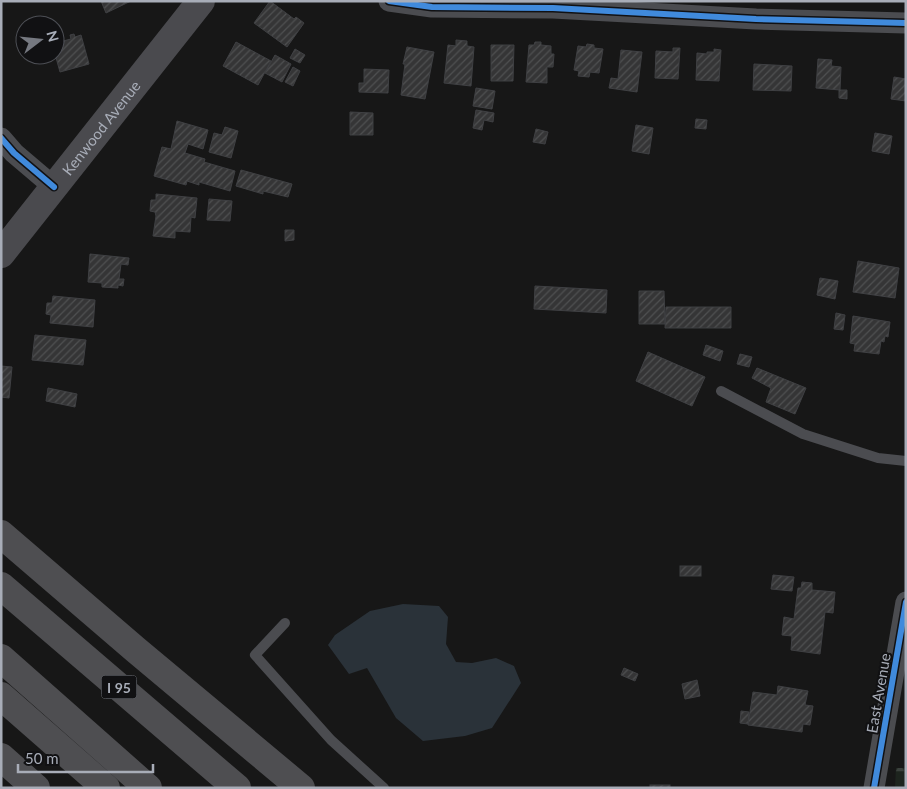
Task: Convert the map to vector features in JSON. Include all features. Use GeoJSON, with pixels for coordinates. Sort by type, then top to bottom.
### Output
{"type":"FeatureCollection","features":[{"type":"Feature","properties":{"kind":"highway"},"geometry":{"type":"LineString","coordinates":[[1,534],[301,788]]}},
{"type":"Feature","properties":{"kind":"highway","name":"I 95"},"geometry":{"type":"LineString","coordinates":[[1,586],[237,788]]}},
{"type":"Feature","properties":{"kind":"highway"},"geometry":{"type":"LineString","coordinates":[[1,658],[148,788]]}},
{"type":"Feature","properties":{"kind":"highway"},"geometry":{"type":"LineString","coordinates":[[1,696],[106,788]]}},
{"type":"Feature","properties":{"kind":"highway"},"geometry":{"type":"LineString","coordinates":[[1,757],[36,788]]}},
{"type":"Feature","properties":{"kind":"main road","name":"Kenwood Avenue"},"geometry":{"type":"LineString","coordinates":[[1,254],[201,1]]}},
{"type":"Feature","properties":{"kind":"street"},"geometry":{"type":"LineString","coordinates":[[389,1],[432,6],[553,8],[756,19],[906,23]]}},
{"type":"Feature","properties":{"kind":"street"},"geometry":{"type":"LineString","coordinates":[[1,138],[14,153],[54,186]]}},
{"type":"Feature","properties":{"kind":"street","name":"East Avenue"},"geometry":{"type":"LineString","coordinates":[[874,788],[906,602]]}},
{"type":"Feature","properties":{"kind":"lane"},"geometry":{"type":"LineString","coordinates":[[722,390],[802,434],[878,458],[906,461]]}},
{"type":"Feature","properties":{"kind":"lane"},"geometry":{"type":"LineString","coordinates":[[285,623],[255,655],[331,740],[384,788]]}},
{"type":"Feature","properties":{"kind":"green space"},"geometry":{"type":"Polygon","coordinates":[[[896,768],[906,768],[906,788],[895,788],[896,768]]]}},
{"type":"Feature","properties":{"kind":"shaded area"},"geometry":{"type":"Polygon","coordinates":[[[403,604],[439,606],[448,617],[446,644],[456,662],[472,663],[496,658],[514,666],[521,683],[492,728],[465,736],[423,741],[396,718],[367,668],[349,674],[328,645],[335,635],[370,611],[403,604]]]}},
{"type":"Feature","properties":{"kind":"building"},"geometry":{"type":"Polygon","coordinates":[[[101,1],[131,1],[106,13],[101,1]]]}},
{"type":"Feature","properties":{"kind":"building"},"geometry":{"type":"Polygon","coordinates":[[[270,1],[294,19],[296,17],[304,23],[287,47],[254,23],[270,1]]]}},
{"type":"Feature","properties":{"kind":"building"},"geometry":{"type":"Polygon","coordinates":[[[74,34],[75,37],[81,35],[89,64],[60,72],[58,65],[65,65],[65,40],[71,39],[70,35],[74,34]]]}},
{"type":"Feature","properties":{"kind":"building"},"geometry":{"type":"Polygon","coordinates":[[[456,40],[467,41],[467,46],[474,47],[471,86],[444,83],[448,45],[456,46],[456,40]]]}},
{"type":"Feature","properties":{"kind":"building"},"geometry":{"type":"Polygon","coordinates":[[[236,42],[271,61],[258,85],[223,66],[236,42]]]}},
{"type":"Feature","properties":{"kind":"building"},"geometry":{"type":"Polygon","coordinates":[[[535,42],[551,46],[551,54],[554,54],[553,67],[547,67],[547,83],[526,82],[529,45],[534,45],[535,42]]]}},
{"type":"Feature","properties":{"kind":"building"},"geometry":{"type":"Polygon","coordinates":[[[587,44],[594,45],[594,48],[603,49],[599,73],[590,72],[589,77],[578,76],[579,71],[574,70],[578,46],[586,47],[587,44]]]}},
{"type":"Feature","properties":{"kind":"building"},"geometry":{"type":"Polygon","coordinates":[[[491,45],[514,45],[513,81],[491,81],[491,45]]]}},
{"type":"Feature","properties":{"kind":"building"},"geometry":{"type":"Polygon","coordinates":[[[407,47],[434,52],[425,99],[401,95],[405,64],[403,64],[407,47]]]}},
{"type":"Feature","properties":{"kind":"building"},"geometry":{"type":"Polygon","coordinates":[[[673,48],[680,48],[678,79],[655,78],[656,51],[673,52],[673,48]]]}},
{"type":"Feature","properties":{"kind":"building"},"geometry":{"type":"Polygon","coordinates":[[[295,49],[305,55],[300,63],[290,58],[295,49]]]}},
{"type":"Feature","properties":{"kind":"building"},"geometry":{"type":"Polygon","coordinates":[[[714,49],[721,50],[719,81],[696,80],[697,53],[707,54],[707,52],[714,52],[714,49]]]}},
{"type":"Feature","properties":{"kind":"building"},"geometry":{"type":"Polygon","coordinates":[[[621,50],[642,52],[637,92],[609,88],[611,78],[618,79],[621,50]]]}},
{"type":"Feature","properties":{"kind":"building"},"geometry":{"type":"Polygon","coordinates":[[[275,55],[291,64],[282,82],[265,73],[275,55]]]}},
{"type":"Feature","properties":{"kind":"building"},"geometry":{"type":"Polygon","coordinates":[[[818,59],[832,60],[831,66],[841,67],[840,90],[816,88],[818,59]]]}},
{"type":"Feature","properties":{"kind":"building"},"geometry":{"type":"Polygon","coordinates":[[[754,64],[792,66],[791,91],[753,90],[754,64]]]}},
{"type":"Feature","properties":{"kind":"building"},"geometry":{"type":"Polygon","coordinates":[[[293,67],[300,71],[293,86],[285,82],[293,67]]]}},
{"type":"Feature","properties":{"kind":"building"},"geometry":{"type":"Polygon","coordinates":[[[364,69],[389,70],[388,93],[359,92],[359,83],[364,83],[364,69]]]}},
{"type":"Feature","properties":{"kind":"building"},"geometry":{"type":"Polygon","coordinates":[[[894,77],[906,79],[906,101],[891,99],[894,77]]]}},
{"type":"Feature","properties":{"kind":"building"},"geometry":{"type":"Polygon","coordinates":[[[476,88],[495,91],[492,109],[473,106],[476,88]]]}},
{"type":"Feature","properties":{"kind":"building"},"geometry":{"type":"Polygon","coordinates":[[[839,90],[847,90],[847,99],[839,98],[839,90]]]}},
{"type":"Feature","properties":{"kind":"building"},"geometry":{"type":"Polygon","coordinates":[[[476,110],[494,113],[493,122],[484,120],[482,130],[473,128],[476,110]]]}},
{"type":"Feature","properties":{"kind":"building"},"geometry":{"type":"Polygon","coordinates":[[[350,112],[373,113],[373,135],[350,135],[350,112]]]}},
{"type":"Feature","properties":{"kind":"building"},"geometry":{"type":"Polygon","coordinates":[[[696,119],[707,120],[706,129],[695,128],[696,119]]]}},
{"type":"Feature","properties":{"kind":"building"},"geometry":{"type":"Polygon","coordinates":[[[177,121],[208,130],[203,149],[188,144],[185,153],[205,159],[204,162],[235,171],[230,191],[199,182],[199,185],[187,181],[186,185],[154,176],[162,147],[171,149],[177,121]]]}},
{"type":"Feature","properties":{"kind":"building"},"geometry":{"type":"Polygon","coordinates":[[[636,125],[653,128],[649,154],[632,151],[636,125]]]}},
{"type":"Feature","properties":{"kind":"building"},"geometry":{"type":"Polygon","coordinates":[[[225,127],[238,131],[231,158],[209,152],[214,133],[222,135],[225,127]]]}},
{"type":"Feature","properties":{"kind":"building"},"geometry":{"type":"Polygon","coordinates":[[[536,129],[548,132],[545,144],[533,142],[536,129]]]}},
{"type":"Feature","properties":{"kind":"building"},"geometry":{"type":"Polygon","coordinates":[[[875,133],[892,136],[889,154],[872,151],[875,133]]]}},
{"type":"Feature","properties":{"kind":"building"},"geometry":{"type":"Polygon","coordinates":[[[241,170],[292,184],[288,197],[263,191],[263,194],[236,186],[241,170]]]}},
{"type":"Feature","properties":{"kind":"building"},"geometry":{"type":"Polygon","coordinates":[[[156,194],[197,198],[195,218],[191,217],[190,232],[175,231],[175,238],[153,236],[156,216],[155,212],[150,211],[151,200],[156,200],[156,194]]]}},
{"type":"Feature","properties":{"kind":"building"},"geometry":{"type":"Polygon","coordinates":[[[209,199],[232,201],[230,221],[207,220],[209,199]]]}},
{"type":"Feature","properties":{"kind":"building"},"geometry":{"type":"Polygon","coordinates":[[[285,230],[294,230],[294,240],[285,241],[285,230]]]}},
{"type":"Feature","properties":{"kind":"building"},"geometry":{"type":"Polygon","coordinates":[[[90,254],[129,258],[128,265],[121,264],[119,279],[124,279],[123,286],[118,285],[118,288],[102,287],[102,283],[88,282],[90,254]]]}},
{"type":"Feature","properties":{"kind":"building"},"geometry":{"type":"Polygon","coordinates":[[[858,261],[899,268],[895,298],[853,292],[858,261]]]}},
{"type":"Feature","properties":{"kind":"building"},"geometry":{"type":"Polygon","coordinates":[[[820,278],[838,281],[835,299],[817,295],[820,278]]]}},
{"type":"Feature","properties":{"kind":"building"},"geometry":{"type":"Polygon","coordinates":[[[535,286],[607,290],[606,313],[534,309],[535,286]]]}},
{"type":"Feature","properties":{"kind":"building"},"geometry":{"type":"Polygon","coordinates":[[[639,291],[664,291],[665,324],[639,324],[639,291]]]}},
{"type":"Feature","properties":{"kind":"building"},"geometry":{"type":"Polygon","coordinates":[[[53,296],[95,300],[93,327],[50,323],[51,315],[46,314],[47,303],[52,303],[53,296]]]}},
{"type":"Feature","properties":{"kind":"building"},"geometry":{"type":"Polygon","coordinates":[[[666,307],[731,307],[731,328],[665,328],[666,307]]]}},
{"type":"Feature","properties":{"kind":"building"},"geometry":{"type":"Polygon","coordinates":[[[836,313],[845,315],[843,330],[834,329],[836,313]]]}},
{"type":"Feature","properties":{"kind":"building"},"geometry":{"type":"Polygon","coordinates":[[[853,316],[890,322],[888,337],[885,336],[884,342],[881,341],[879,354],[854,351],[855,344],[850,343],[853,316]]]}},
{"type":"Feature","properties":{"kind":"building"},"geometry":{"type":"Polygon","coordinates":[[[35,335],[86,340],[83,365],[32,360],[35,335]]]}},
{"type":"Feature","properties":{"kind":"building"},"geometry":{"type":"Polygon","coordinates":[[[706,345],[723,351],[720,361],[703,355],[706,345]]]}},
{"type":"Feature","properties":{"kind":"building"},"geometry":{"type":"Polygon","coordinates":[[[648,352],[705,377],[692,406],[636,381],[648,352]]]}},
{"type":"Feature","properties":{"kind":"building"},"geometry":{"type":"Polygon","coordinates":[[[740,354],[752,357],[749,367],[737,364],[740,354]]]}},
{"type":"Feature","properties":{"kind":"building"},"geometry":{"type":"Polygon","coordinates":[[[1,366],[12,367],[9,398],[1,397],[1,366]]]}},
{"type":"Feature","properties":{"kind":"building"},"geometry":{"type":"Polygon","coordinates":[[[757,368],[806,388],[795,414],[766,402],[771,388],[752,378],[757,368]]]}},
{"type":"Feature","properties":{"kind":"building"},"geometry":{"type":"Polygon","coordinates":[[[48,388],[77,394],[75,407],[46,401],[48,388]]]}},
{"type":"Feature","properties":{"kind":"building"},"geometry":{"type":"Polygon","coordinates":[[[680,566],[701,566],[701,576],[680,576],[680,566]]]}},
{"type":"Feature","properties":{"kind":"building"},"geometry":{"type":"Polygon","coordinates":[[[773,575],[794,577],[792,591],[771,589],[773,575]]]}},
{"type":"Feature","properties":{"kind":"building"},"geometry":{"type":"Polygon","coordinates":[[[802,582],[812,583],[812,590],[835,592],[833,613],[825,612],[820,654],[791,650],[792,636],[782,635],[784,617],[794,619],[798,588],[801,588],[802,582]]]}},
{"type":"Feature","properties":{"kind":"building"},"geometry":{"type":"Polygon","coordinates":[[[624,668],[638,674],[635,681],[621,675],[624,668]]]}},
{"type":"Feature","properties":{"kind":"building"},"geometry":{"type":"Polygon","coordinates":[[[697,680],[700,696],[685,699],[682,684],[697,680]]]}},
{"type":"Feature","properties":{"kind":"building"},"geometry":{"type":"Polygon","coordinates":[[[778,686],[808,691],[805,705],[813,706],[810,725],[803,724],[802,732],[748,725],[753,692],[777,695],[778,686]]]}},
{"type":"Feature","properties":{"kind":"building"},"geometry":{"type":"Polygon","coordinates":[[[741,711],[749,712],[748,724],[740,723],[741,711]]]}},
{"type":"Feature","properties":{"kind":"building"},"geometry":{"type":"Polygon","coordinates":[[[650,785],[670,785],[670,788],[650,788],[650,785]]]}},
{"type":"Feature","properties":{"kind":"cycle path"},"geometry":{"type":"LineString","coordinates":[[389,1],[432,7],[553,8],[756,19],[906,23]]}},
{"type":"Feature","properties":{"kind":"cycle path"},"geometry":{"type":"LineString","coordinates":[[1,138],[14,153],[54,187]]}},
{"type":"Feature","properties":{"kind":"cycle path"},"geometry":{"type":"LineString","coordinates":[[874,788],[906,602]]}}]}
